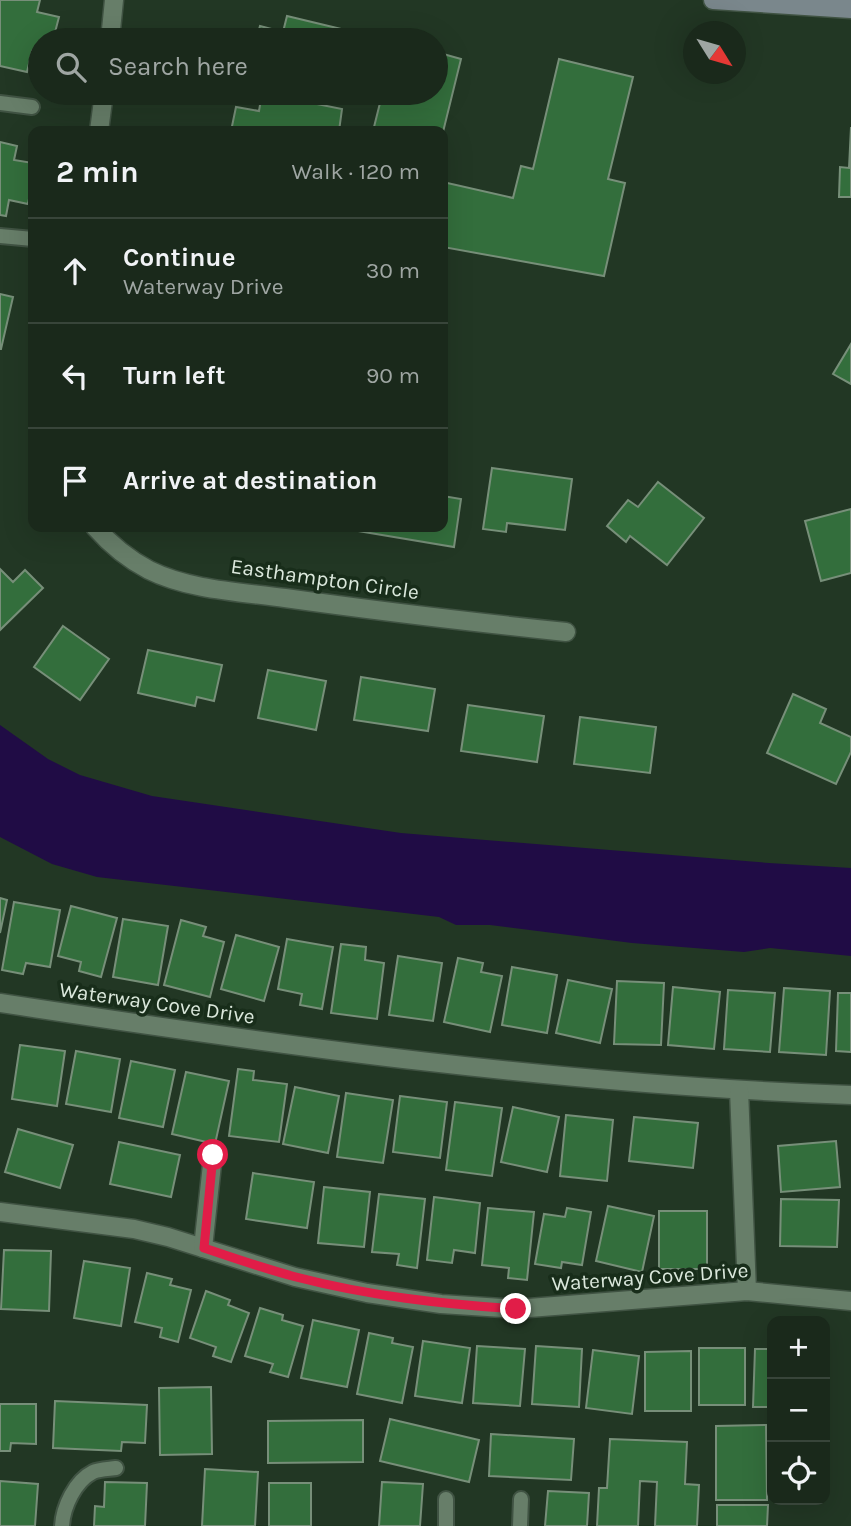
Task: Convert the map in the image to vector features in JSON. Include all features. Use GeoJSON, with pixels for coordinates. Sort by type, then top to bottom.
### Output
{"type":"FeatureCollection","features":[{"type":"Feature","properties":{"kind":"main road"},"geometry":{"type":"LineString","coordinates":[[713,0],[851,9]]}},
{"type":"Feature","properties":{"kind":"street"},"geometry":{"type":"LineString","coordinates":[[111,28],[114,0]]}},
{"type":"Feature","properties":{"kind":"street"},"geometry":{"type":"LineString","coordinates":[[100,126],[102,105]]}},
{"type":"Feature","properties":{"kind":"street","name":"Easthampton Circle"},"geometry":{"type":"LineString","coordinates":[[100,532],[117,550],[133,561],[149,570],[185,582],[389,612],[566,632]]}},
{"type":"Feature","properties":{"kind":"street","name":"Waterway Cove Drive"},"geometry":{"type":"LineString","coordinates":[[0,1003],[351,1054],[535,1074],[738,1090],[851,1095]]}},
{"type":"Feature","properties":{"kind":"street"},"geometry":{"type":"LineString","coordinates":[[738,1090],[747,1291]]}},
{"type":"Feature","properties":{"kind":"street"},"geometry":{"type":"LineString","coordinates":[[204,1248],[213,1155]]}},
{"type":"Feature","properties":{"kind":"street","name":"Waterway Cove Drive"},"geometry":{"type":"LineString","coordinates":[[0,1212],[134,1229],[295,1277],[368,1293],[441,1304],[516,1309],[747,1291],[851,1301]]}},
{"type":"Feature","properties":{"kind":"lane"},"geometry":{"type":"LineString","coordinates":[[0,103],[32,107]]}},
{"type":"Feature","properties":{"kind":"lane"},"geometry":{"type":"LineString","coordinates":[[0,236],[28,239]]}},
{"type":"Feature","properties":{"kind":"lane"},"geometry":{"type":"LineString","coordinates":[[62,1526],[62,1516],[68,1501],[81,1483],[94,1472],[116,1468]]}},
{"type":"Feature","properties":{"kind":"lane"},"geometry":{"type":"LineString","coordinates":[[446,1499],[446,1526]]}},
{"type":"Feature","properties":{"kind":"lane"},"geometry":{"type":"LineString","coordinates":[[520,1526],[521,1499]]}},
{"type":"Feature","properties":{"kind":"shaded area"},"geometry":{"type":"Polygon","coordinates":[[[0,725],[48,759],[80,775],[152,796],[401,833],[851,868],[851,956],[770,948],[744,952],[632,943],[490,925],[456,925],[439,917],[97,877],[52,864],[0,837],[0,725]]]}},
{"type":"Feature","properties":{"kind":"building"},"geometry":{"type":"Polygon","coordinates":[[[0,0],[40,0],[37,12],[59,17],[56,28],[28,28],[27,72],[0,66],[0,0]]]}},
{"type":"Feature","properties":{"kind":"building"},"geometry":{"type":"Polygon","coordinates":[[[287,16],[337,28],[284,28],[287,16]]]}},
{"type":"Feature","properties":{"kind":"building"},"geometry":{"type":"Polygon","coordinates":[[[448,55],[461,59],[444,126],[374,126],[380,105],[448,105],[448,55]]]}},
{"type":"Feature","properties":{"kind":"building"},"geometry":{"type":"Polygon","coordinates":[[[559,59],[633,77],[608,179],[625,183],[604,276],[448,248],[448,183],[513,198],[521,166],[533,169],[559,59]]]}},
{"type":"Feature","properties":{"kind":"building"},"geometry":{"type":"Polygon","coordinates":[[[260,105],[322,105],[342,109],[340,126],[232,126],[236,107],[259,111],[260,105]]]}},
{"type":"Feature","properties":{"kind":"building"},"geometry":{"type":"Polygon","coordinates":[[[851,127],[851,197],[839,197],[840,167],[849,168],[851,127]]]}},
{"type":"Feature","properties":{"kind":"building"},"geometry":{"type":"Polygon","coordinates":[[[0,142],[17,146],[14,160],[28,162],[28,204],[9,200],[6,216],[0,215],[0,142]]]}},
{"type":"Feature","properties":{"kind":"building"},"geometry":{"type":"Polygon","coordinates":[[[0,294],[13,297],[1,349],[0,349],[0,294]]]}},
{"type":"Feature","properties":{"kind":"building"},"geometry":{"type":"Polygon","coordinates":[[[851,344],[851,384],[833,374],[851,344]]]}},
{"type":"Feature","properties":{"kind":"building"},"geometry":{"type":"Polygon","coordinates":[[[492,468],[572,479],[565,530],[507,523],[506,532],[483,529],[492,468]]]}},
{"type":"Feature","properties":{"kind":"building"},"geometry":{"type":"Polygon","coordinates":[[[658,482],[704,518],[667,565],[630,536],[626,542],[607,526],[628,500],[638,507],[658,482]]]}},
{"type":"Feature","properties":{"kind":"building"},"geometry":{"type":"Polygon","coordinates":[[[448,497],[461,499],[454,547],[364,532],[448,532],[448,497]]]}},
{"type":"Feature","properties":{"kind":"building"},"geometry":{"type":"Polygon","coordinates":[[[851,509],[851,573],[821,581],[805,521],[851,509]]]}},
{"type":"Feature","properties":{"kind":"building"},"geometry":{"type":"Polygon","coordinates":[[[0,569],[13,582],[25,570],[43,588],[0,630],[0,569]]]}},
{"type":"Feature","properties":{"kind":"building"},"geometry":{"type":"Polygon","coordinates":[[[63,626],[109,659],[80,700],[34,667],[63,626]]]}},
{"type":"Feature","properties":{"kind":"building"},"geometry":{"type":"Polygon","coordinates":[[[148,650],[222,665],[214,701],[197,697],[195,706],[138,693],[148,650]]]}},
{"type":"Feature","properties":{"kind":"building"},"geometry":{"type":"Polygon","coordinates":[[[268,670],[326,681],[316,730],[258,718],[268,670]]]}},
{"type":"Feature","properties":{"kind":"building"},"geometry":{"type":"Polygon","coordinates":[[[361,677],[435,689],[428,731],[354,720],[361,677]]]}},
{"type":"Feature","properties":{"kind":"building"},"geometry":{"type":"Polygon","coordinates":[[[793,694],[826,709],[820,723],[851,737],[851,752],[836,784],[767,753],[793,694]]]}},
{"type":"Feature","properties":{"kind":"building"},"geometry":{"type":"Polygon","coordinates":[[[468,705],[544,716],[537,762],[461,751],[468,705]]]}},
{"type":"Feature","properties":{"kind":"building"},"geometry":{"type":"Polygon","coordinates":[[[580,717],[656,727],[650,773],[574,764],[580,717]]]}},
{"type":"Feature","properties":{"kind":"building"},"geometry":{"type":"Polygon","coordinates":[[[0,898],[7,900],[0,933],[0,898]]]}},
{"type":"Feature","properties":{"kind":"building"},"geometry":{"type":"Polygon","coordinates":[[[14,902],[60,910],[50,967],[26,963],[23,974],[2,970],[14,902]]]}},
{"type":"Feature","properties":{"kind":"building"},"geometry":{"type":"Polygon","coordinates":[[[71,906],[117,918],[101,977],[79,971],[81,962],[58,956],[71,906]]]}},
{"type":"Feature","properties":{"kind":"building"},"geometry":{"type":"Polygon","coordinates":[[[123,919],[168,926],[158,985],[113,977],[123,919]]]}},
{"type":"Feature","properties":{"kind":"building"},"geometry":{"type":"Polygon","coordinates":[[[181,920],[206,927],[203,936],[224,942],[210,997],[164,985],[181,920]]]}},
{"type":"Feature","properties":{"kind":"building"},"geometry":{"type":"Polygon","coordinates":[[[236,935],[279,947],[264,1001],[221,989],[236,935]]]}},
{"type":"Feature","properties":{"kind":"building"},"geometry":{"type":"Polygon","coordinates":[[[287,939],[333,947],[322,1009],[300,1005],[302,994],[278,989],[287,939]]]}},
{"type":"Feature","properties":{"kind":"building"},"geometry":{"type":"Polygon","coordinates":[[[341,944],[366,947],[365,960],[384,963],[377,1019],[331,1013],[341,944]]]}},
{"type":"Feature","properties":{"kind":"building"},"geometry":{"type":"Polygon","coordinates":[[[398,956],[442,963],[433,1021],[389,1015],[398,956]]]}},
{"type":"Feature","properties":{"kind":"building"},"geometry":{"type":"Polygon","coordinates":[[[458,958],[483,963],[481,972],[502,976],[490,1032],[444,1022],[458,958]]]}},
{"type":"Feature","properties":{"kind":"building"},"geometry":{"type":"Polygon","coordinates":[[[512,967],[557,975],[547,1033],[502,1025],[512,967]]]}},
{"type":"Feature","properties":{"kind":"building"},"geometry":{"type":"Polygon","coordinates":[[[568,980],[612,989],[600,1043],[556,1033],[568,980]]]}},
{"type":"Feature","properties":{"kind":"building"},"geometry":{"type":"Polygon","coordinates":[[[617,981],[664,983],[661,1045],[614,1044],[617,981]]]}},
{"type":"Feature","properties":{"kind":"building"},"geometry":{"type":"Polygon","coordinates":[[[673,987],[720,992],[714,1049],[668,1045],[673,987]]]}},
{"type":"Feature","properties":{"kind":"building"},"geometry":{"type":"Polygon","coordinates":[[[784,988],[830,991],[826,1055],[779,1052],[784,988]]]}},
{"type":"Feature","properties":{"kind":"building"},"geometry":{"type":"Polygon","coordinates":[[[728,990],[775,993],[770,1052],[724,1049],[728,990]]]}},
{"type":"Feature","properties":{"kind":"building"},"geometry":{"type":"Polygon","coordinates":[[[838,993],[851,993],[851,1052],[836,1051],[838,993]]]}},
{"type":"Feature","properties":{"kind":"building"},"geometry":{"type":"Polygon","coordinates":[[[20,1045],[65,1051],[57,1106],[12,1099],[20,1045]]]}},
{"type":"Feature","properties":{"kind":"building"},"geometry":{"type":"Polygon","coordinates":[[[76,1051],[120,1059],[111,1112],[66,1104],[76,1051]]]}},
{"type":"Feature","properties":{"kind":"building"},"geometry":{"type":"Polygon","coordinates":[[[131,1061],[175,1070],[163,1127],[119,1118],[131,1061]]]}},
{"type":"Feature","properties":{"kind":"building"},"geometry":{"type":"Polygon","coordinates":[[[238,1069],[254,1071],[253,1080],[287,1084],[279,1142],[229,1136],[238,1069]]]}},
{"type":"Feature","properties":{"kind":"building"},"geometry":{"type":"Polygon","coordinates":[[[186,1072],[229,1081],[215,1144],[172,1134],[186,1072]]]}},
{"type":"Feature","properties":{"kind":"building"},"geometry":{"type":"Polygon","coordinates":[[[295,1087],[339,1096],[328,1153],[283,1144],[295,1087]]]}},
{"type":"Feature","properties":{"kind":"building"},"geometry":{"type":"Polygon","coordinates":[[[346,1093],[393,1100],[383,1163],[337,1157],[346,1093]]]}},
{"type":"Feature","properties":{"kind":"building"},"geometry":{"type":"Polygon","coordinates":[[[400,1096],[447,1102],[440,1158],[393,1152],[400,1096]]]}},
{"type":"Feature","properties":{"kind":"building"},"geometry":{"type":"Polygon","coordinates":[[[455,1102],[502,1108],[492,1176],[446,1170],[455,1102]]]}},
{"type":"Feature","properties":{"kind":"building"},"geometry":{"type":"Polygon","coordinates":[[[513,1107],[559,1117],[547,1172],[501,1162],[513,1107]]]}},
{"type":"Feature","properties":{"kind":"building"},"geometry":{"type":"Polygon","coordinates":[[[566,1115],[613,1120],[607,1181],[560,1176],[566,1115]]]}},
{"type":"Feature","properties":{"kind":"building"},"geometry":{"type":"Polygon","coordinates":[[[634,1117],[698,1123],[693,1168],[629,1161],[634,1117]]]}},
{"type":"Feature","properties":{"kind":"building"},"geometry":{"type":"Polygon","coordinates":[[[18,1129],[73,1145],[60,1188],[5,1172],[18,1129]]]}},
{"type":"Feature","properties":{"kind":"building"},"geometry":{"type":"Polygon","coordinates":[[[836,1141],[840,1187],[781,1192],[778,1146],[836,1141]]]}},
{"type":"Feature","properties":{"kind":"building"},"geometry":{"type":"Polygon","coordinates":[[[119,1142],[180,1155],[171,1197],[110,1184],[119,1142]]]}},
{"type":"Feature","properties":{"kind":"building"},"geometry":{"type":"Polygon","coordinates":[[[253,1173],[314,1182],[307,1228],[246,1219],[253,1173]]]}},
{"type":"Feature","properties":{"kind":"building"},"geometry":{"type":"Polygon","coordinates":[[[324,1187],[370,1192],[364,1247],[318,1243],[324,1187]]]}},
{"type":"Feature","properties":{"kind":"building"},"geometry":{"type":"Polygon","coordinates":[[[379,1194],[425,1199],[417,1268],[397,1265],[399,1254],[372,1252],[379,1194]]]}},
{"type":"Feature","properties":{"kind":"building"},"geometry":{"type":"Polygon","coordinates":[[[434,1197],[480,1203],[475,1253],[454,1250],[452,1263],[427,1260],[434,1197]]]}},
{"type":"Feature","properties":{"kind":"building"},"geometry":{"type":"Polygon","coordinates":[[[781,1199],[839,1200],[837,1247],[780,1246],[781,1199]]]}},
{"type":"Feature","properties":{"kind":"building"},"geometry":{"type":"Polygon","coordinates":[[[608,1206],[654,1216],[642,1272],[596,1261],[608,1206]]]}},
{"type":"Feature","properties":{"kind":"building"},"geometry":{"type":"Polygon","coordinates":[[[488,1208],[534,1212],[527,1280],[508,1278],[509,1268],[482,1265],[488,1208]]]}},
{"type":"Feature","properties":{"kind":"building"},"geometry":{"type":"Polygon","coordinates":[[[567,1208],[591,1212],[582,1265],[562,1262],[561,1268],[535,1264],[544,1214],[565,1217],[567,1208]]]}},
{"type":"Feature","properties":{"kind":"building"},"geometry":{"type":"Polygon","coordinates":[[[659,1211],[707,1211],[707,1269],[659,1269],[659,1211]]]}},
{"type":"Feature","properties":{"kind":"building"},"geometry":{"type":"Polygon","coordinates":[[[4,1250],[51,1251],[49,1311],[1,1309],[4,1250]]]}},
{"type":"Feature","properties":{"kind":"building"},"geometry":{"type":"Polygon","coordinates":[[[84,1261],[130,1268],[121,1326],[74,1318],[84,1261]]]}},
{"type":"Feature","properties":{"kind":"building"},"geometry":{"type":"Polygon","coordinates":[[[147,1273],[172,1279],[170,1285],[191,1290],[178,1342],[160,1337],[162,1328],[135,1322],[147,1273]]]}},
{"type":"Feature","properties":{"kind":"building"},"geometry":{"type":"Polygon","coordinates":[[[206,1291],[230,1300],[228,1305],[249,1313],[231,1362],[213,1356],[216,1347],[190,1338],[206,1291]]]}},
{"type":"Feature","properties":{"kind":"building"},"geometry":{"type":"Polygon","coordinates":[[[260,1308],[283,1315],[282,1320],[303,1326],[288,1377],[270,1372],[273,1364],[245,1356],[260,1308]]]}},
{"type":"Feature","properties":{"kind":"building"},"geometry":{"type":"Polygon","coordinates":[[[313,1320],[359,1330],[347,1387],[301,1378],[313,1320]]]}},
{"type":"Feature","properties":{"kind":"building"},"geometry":{"type":"Polygon","coordinates":[[[369,1333],[393,1338],[392,1343],[413,1347],[402,1403],[357,1394],[369,1333]]]}},
{"type":"Feature","properties":{"kind":"building"},"geometry":{"type":"Polygon","coordinates":[[[423,1341],[470,1348],[462,1403],[415,1396],[423,1341]]]}},
{"type":"Feature","properties":{"kind":"building"},"geometry":{"type":"Polygon","coordinates":[[[477,1346],[525,1349],[520,1406],[473,1403],[477,1346]]]}},
{"type":"Feature","properties":{"kind":"building"},"geometry":{"type":"Polygon","coordinates":[[[536,1346],[582,1349],[579,1407],[532,1404],[536,1346]]]}},
{"type":"Feature","properties":{"kind":"building"},"geometry":{"type":"Polygon","coordinates":[[[699,1348],[745,1348],[745,1405],[699,1405],[699,1348]]]}},
{"type":"Feature","properties":{"kind":"building"},"geometry":{"type":"Polygon","coordinates":[[[755,1349],[767,1349],[767,1407],[753,1407],[755,1349]]]}},
{"type":"Feature","properties":{"kind":"building"},"geometry":{"type":"Polygon","coordinates":[[[593,1350],[639,1356],[632,1414],[586,1408],[593,1350]]]}},
{"type":"Feature","properties":{"kind":"building"},"geometry":{"type":"Polygon","coordinates":[[[691,1351],[691,1411],[645,1411],[645,1352],[691,1351]]]}},
{"type":"Feature","properties":{"kind":"building"},"geometry":{"type":"Polygon","coordinates":[[[211,1387],[212,1454],[160,1455],[159,1388],[211,1387]]]}},
{"type":"Feature","properties":{"kind":"building"},"geometry":{"type":"Polygon","coordinates":[[[55,1401],[147,1405],[145,1443],[122,1442],[121,1451],[53,1448],[55,1401]]]}},
{"type":"Feature","properties":{"kind":"building"},"geometry":{"type":"Polygon","coordinates":[[[0,1404],[36,1404],[36,1444],[11,1443],[10,1451],[0,1451],[0,1404]]]}},
{"type":"Feature","properties":{"kind":"building"},"geometry":{"type":"Polygon","coordinates":[[[390,1419],[479,1440],[469,1482],[380,1461],[390,1419]]]}},
{"type":"Feature","properties":{"kind":"building"},"geometry":{"type":"Polygon","coordinates":[[[363,1420],[363,1462],[268,1463],[268,1421],[363,1420]]]}},
{"type":"Feature","properties":{"kind":"building"},"geometry":{"type":"Polygon","coordinates":[[[766,1425],[767,1500],[716,1500],[716,1426],[766,1425]]]}},
{"type":"Feature","properties":{"kind":"building"},"geometry":{"type":"Polygon","coordinates":[[[491,1434],[574,1439],[571,1480],[489,1476],[491,1434]]]}},
{"type":"Feature","properties":{"kind":"building"},"geometry":{"type":"Polygon","coordinates":[[[610,1439],[687,1442],[685,1484],[699,1485],[697,1526],[655,1526],[657,1482],[640,1481],[638,1526],[597,1526],[599,1488],[607,1488],[610,1439]]]}},
{"type":"Feature","properties":{"kind":"building"},"geometry":{"type":"Polygon","coordinates":[[[205,1469],[258,1472],[255,1526],[202,1526],[205,1469]]]}},
{"type":"Feature","properties":{"kind":"building"},"geometry":{"type":"Polygon","coordinates":[[[0,1481],[38,1484],[35,1526],[0,1526],[0,1481]]]}},
{"type":"Feature","properties":{"kind":"building"},"geometry":{"type":"Polygon","coordinates":[[[105,1482],[147,1483],[145,1526],[94,1526],[95,1506],[104,1507],[105,1482]]]}},
{"type":"Feature","properties":{"kind":"building"},"geometry":{"type":"Polygon","coordinates":[[[382,1482],[423,1484],[420,1526],[379,1526],[382,1482]]]}},
{"type":"Feature","properties":{"kind":"building"},"geometry":{"type":"Polygon","coordinates":[[[269,1483],[311,1483],[311,1526],[269,1526],[269,1483]]]}},
{"type":"Feature","properties":{"kind":"building"},"geometry":{"type":"Polygon","coordinates":[[[548,1491],[589,1493],[587,1526],[545,1526],[548,1491]]]}},
{"type":"Feature","properties":{"kind":"building"},"geometry":{"type":"Polygon","coordinates":[[[717,1505],[768,1505],[767,1526],[717,1526],[717,1505]]]}},
{"type":"Feature","properties":{"kind":"route"},"geometry":{"type":"LineString","coordinates":[[213,1155],[204,1248],[295,1277],[368,1293],[441,1304],[516,1309]]}}]}
